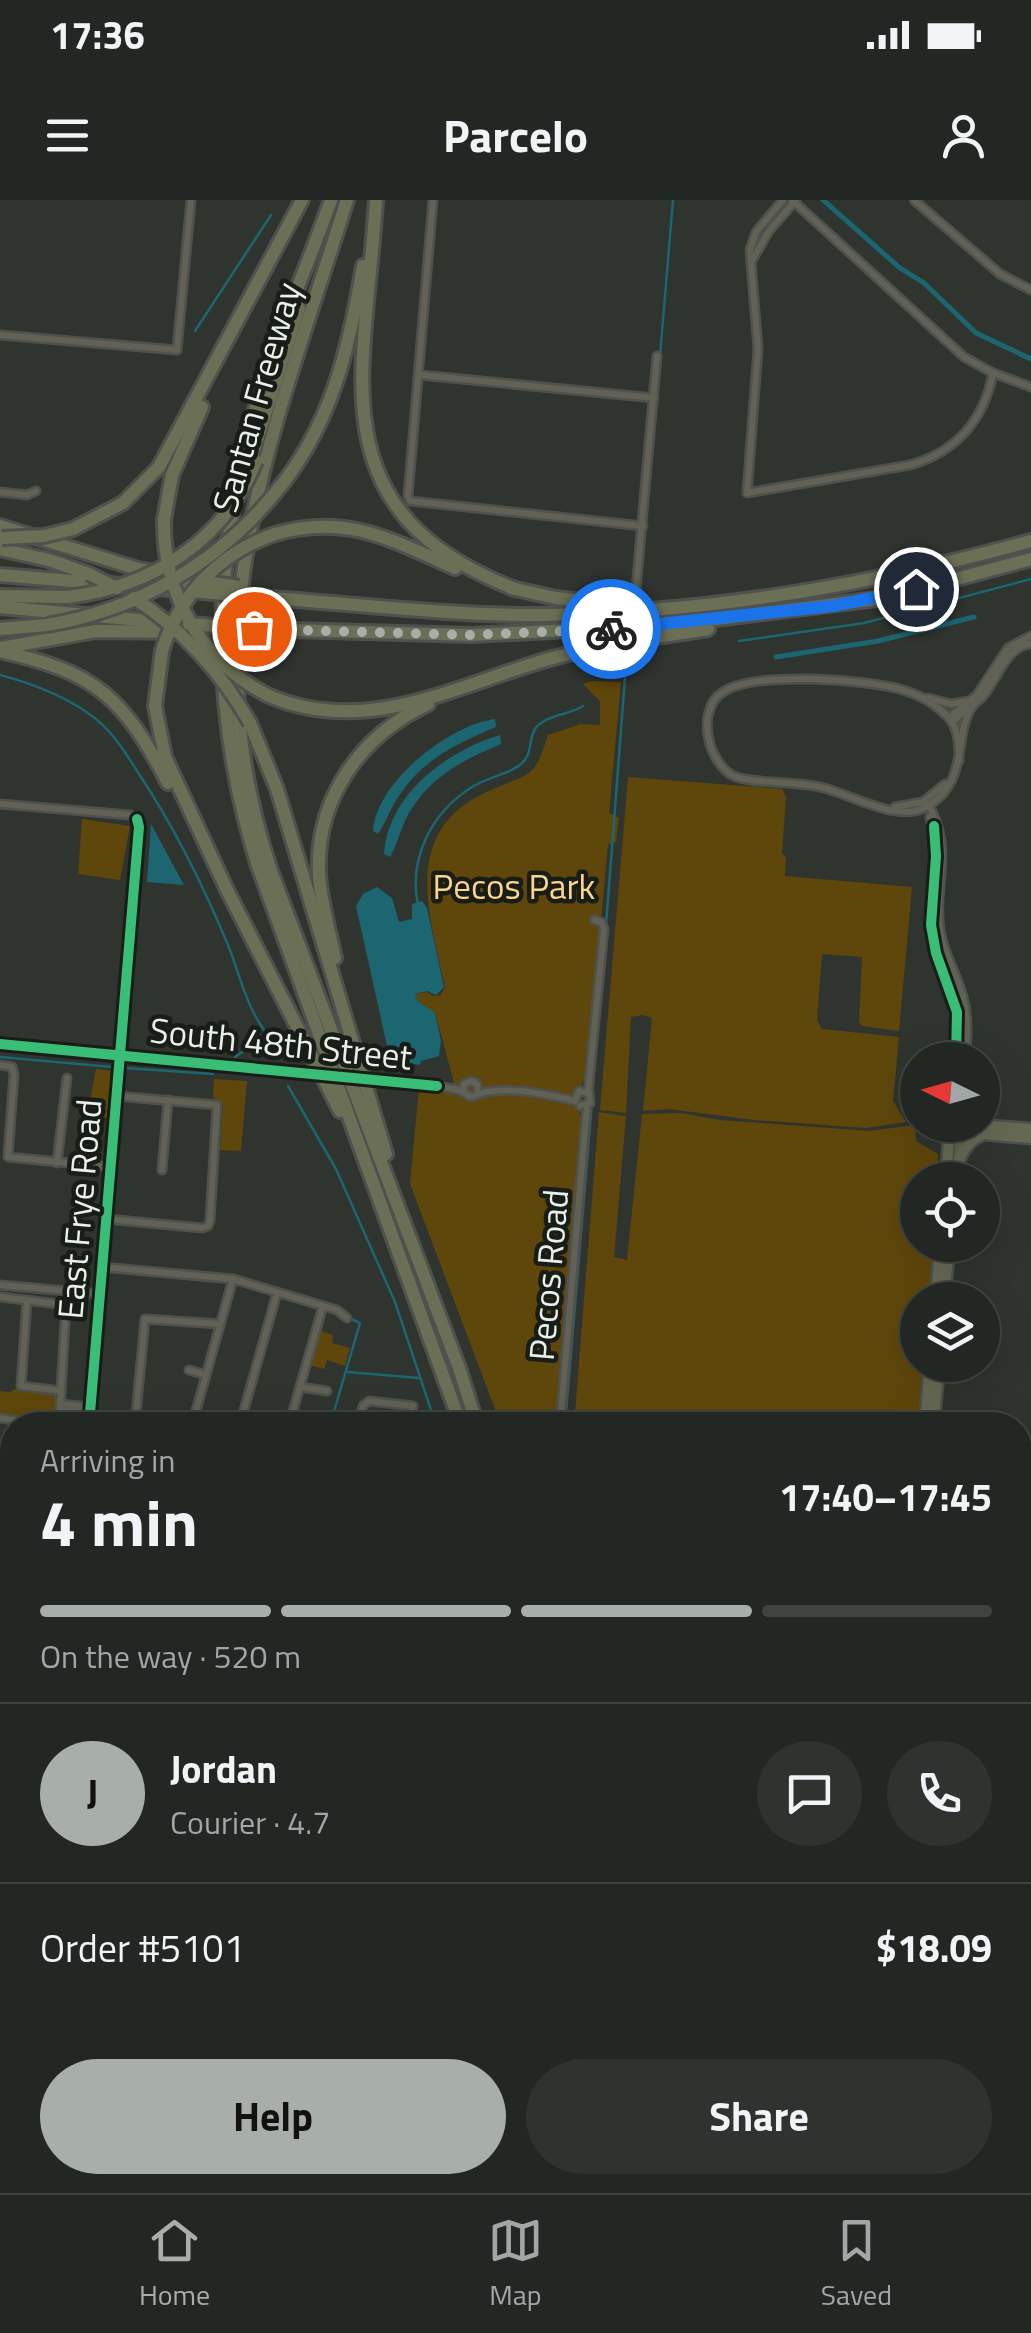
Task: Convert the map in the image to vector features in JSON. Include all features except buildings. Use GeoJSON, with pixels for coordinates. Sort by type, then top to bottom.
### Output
{"type":"FeatureCollection","features":[{"type":"Feature","properties":{"kind":"highway"},"geometry":{"type":"LineString","coordinates":[[0,538],[44,536],[73,529],[118,507],[154,472],[302,200]]}},
{"type":"Feature","properties":{"kind":"highway"},"geometry":{"type":"LineString","coordinates":[[0,593],[66,592],[116,582],[178,553],[226,507],[253,460],[331,200]]}},
{"type":"Feature","properties":{"kind":"highway","name":"Santan Freeway"},"geometry":{"type":"LineString","coordinates":[[331,200],[267,370],[250,425],[231,516],[221,604],[226,725],[250,838],[402,1259]]}},
{"type":"Feature","properties":{"kind":"highway"},"geometry":{"type":"LineString","coordinates":[[0,593],[44,598],[122,586],[187,552],[216,526],[241,492],[344,200]]}},
{"type":"Feature","properties":{"kind":"highway","name":"Santan Freeway"},"geometry":{"type":"LineString","coordinates":[[344,200],[258,484],[243,556],[237,614],[240,730],[259,830],[276,885],[416,1253]]}},
{"type":"Feature","properties":{"kind":"highway"},"geometry":{"type":"LineString","coordinates":[[0,629],[47,625],[105,611],[171,582],[225,544],[276,494],[314,438],[340,378],[375,200]]}},
{"type":"Feature","properties":{"kind":"highway"},"geometry":{"type":"LineString","coordinates":[[375,200],[361,401],[371,458],[394,504],[424,538],[472,570],[515,589]]}},
{"type":"Feature","properties":{"kind":"highway"},"geometry":{"type":"LineString","coordinates":[[238,322],[172,475],[164,520],[169,571],[187,619],[223,664],[267,694],[319,711],[364,712],[399,706],[592,648],[833,606]]}},
{"type":"Feature","properties":{"kind":"highway"},"geometry":{"type":"LineString","coordinates":[[227,890],[161,743],[155,699],[162,651],[176,615],[202,581],[232,554],[275,534],[317,526],[371,532],[471,576],[515,589],[586,603],[667,607]]}},
{"type":"Feature","properties":{"kind":"highway"},"geometry":{"type":"LineString","coordinates":[[0,538],[133,597],[186,638],[226,684],[250,723],[274,780],[416,1253],[472,1412]]}},
{"type":"Feature","properties":{"kind":"highway"},"geometry":{"type":"LineString","coordinates":[[0,538],[256,593],[321,602],[508,615],[667,607],[860,581],[1031,541]]}},
{"type":"Feature","properties":{"kind":"highway"},"geometry":{"type":"LineString","coordinates":[[0,606],[254,632],[472,635],[591,630],[885,598],[1031,560]]}},
{"type":"Feature","properties":{"kind":"highway"},"geometry":{"type":"LineString","coordinates":[[0,575],[256,593]]}},
{"type":"Feature","properties":{"kind":"highway"},"geometry":{"type":"LineString","coordinates":[[0,649],[96,631],[190,628]]}},
{"type":"Feature","properties":{"kind":"highway"},"geometry":{"type":"LineString","coordinates":[[0,649],[75,674],[106,693],[146,742],[332,1093],[402,1259],[456,1412]]}},
{"type":"Feature","properties":{"kind":"highway"},"geometry":{"type":"LineString","coordinates":[[358,1058],[320,884],[320,842],[332,800],[360,755],[398,720],[437,700],[523,667]]}},
{"type":"Feature","properties":{"kind":"main road"},"geometry":{"type":"LineString","coordinates":[[1000,1128],[1031,1130]]}},
{"type":"Feature","properties":{"kind":"main road"},"geometry":{"type":"LineString","coordinates":[[1000,1131],[1031,1138]]}},
{"type":"Feature","properties":{"kind":"main road"},"geometry":{"type":"LineString","coordinates":[[926,1412],[929,1382]]}},
{"type":"Feature","properties":{"kind":"main road"},"geometry":{"type":"LineString","coordinates":[[935,1412],[938,1382]]}},
{"type":"Feature","properties":{"kind":"street"},"geometry":{"type":"LineString","coordinates":[[0,335],[177,350],[191,200]]}},
{"type":"Feature","properties":{"kind":"street"},"geometry":{"type":"LineString","coordinates":[[433,200],[410,501],[643,526]]}},
{"type":"Feature","properties":{"kind":"street"},"geometry":{"type":"LineString","coordinates":[[783,200],[756,232],[751,263],[758,349],[747,494],[910,465],[934,456],[958,441],[976,419],[986,402],[994,373]]}},
{"type":"Feature","properties":{"kind":"street"},"geometry":{"type":"LineString","coordinates":[[914,200],[1000,274],[1031,290]]}},
{"type":"Feature","properties":{"kind":"street"},"geometry":{"type":"LineString","coordinates":[[751,263],[769,231],[794,201],[949,344],[994,373],[1031,387]]}},
{"type":"Feature","properties":{"kind":"street"},"geometry":{"type":"LineString","coordinates":[[636,589],[657,356]]}},
{"type":"Feature","properties":{"kind":"street"},"geometry":{"type":"LineString","coordinates":[[420,375],[654,398]]}},
{"type":"Feature","properties":{"kind":"street"},"geometry":{"type":"LineString","coordinates":[[0,492],[27,495],[36,491]]}},
{"type":"Feature","properties":{"kind":"street"},"geometry":{"type":"LineString","coordinates":[[953,718],[977,695],[1008,648],[1031,636]]}},
{"type":"Feature","properties":{"kind":"street"},"geometry":{"type":"LineString","coordinates":[[953,718],[985,694],[1012,653],[1031,644]]}},
{"type":"Feature","properties":{"kind":"street"},"geometry":{"type":"LineString","coordinates":[[937,827],[921,814],[893,810],[802,782],[736,778],[711,747],[707,728],[710,710],[722,692],[750,681],[792,679],[901,689],[953,718],[959,761]]}},
{"type":"Feature","properties":{"kind":"street"},"geometry":{"type":"LineString","coordinates":[[922,698],[957,704],[977,695]]}},
{"type":"Feature","properties":{"kind":"street"},"geometry":{"type":"LineString","coordinates":[[937,701],[964,738]]}},
{"type":"Feature","properties":{"kind":"street"},"geometry":{"type":"LineString","coordinates":[[942,957],[964,998],[967,1041],[958,1040],[956,1006],[942,957],[931,918],[935,808],[959,761],[965,720],[972,706]]}},
{"type":"Feature","properties":{"kind":"street"},"geometry":{"type":"LineString","coordinates":[[884,807],[926,804],[950,782]]}},
{"type":"Feature","properties":{"kind":"street"},"geometry":{"type":"LineString","coordinates":[[893,810],[926,804],[944,791]]}},
{"type":"Feature","properties":{"kind":"street","name":"East Frye Road"},"geometry":{"type":"LineString","coordinates":[[0,804],[130,815],[137,818],[139,827],[90,1412]]}},
{"type":"Feature","properties":{"kind":"street"},"geometry":{"type":"LineString","coordinates":[[926,804],[937,827]]}},
{"type":"Feature","properties":{"kind":"street","name":"Pecos Road"},"geometry":{"type":"LineString","coordinates":[[561,1412],[585,1129],[581,1098],[590,1068],[604,929],[602,922],[594,920]]}},
{"type":"Feature","properties":{"kind":"street","name":"South 48th Street"},"geometry":{"type":"LineString","coordinates":[[0,1044],[464,1088]]}},
{"type":"Feature","properties":{"kind":"street"},"geometry":{"type":"LineString","coordinates":[[0,1065],[12,1068],[8,1157],[110,1167]]}},
{"type":"Feature","properties":{"kind":"street"},"geometry":{"type":"LineString","coordinates":[[57,1162],[67,1078]]}},
{"type":"Feature","properties":{"kind":"street"},"geometry":{"type":"LineString","coordinates":[[478,1089],[470,1097],[464,1088],[471,1080],[478,1089],[581,1098]]}},
{"type":"Feature","properties":{"kind":"street"},"geometry":{"type":"LineString","coordinates":[[106,1218],[208,1226],[218,1105],[116,1096]]}},
{"type":"Feature","properties":{"kind":"street"},"geometry":{"type":"LineString","coordinates":[[162,1170],[168,1100]]}},
{"type":"Feature","properties":{"kind":"street"},"geometry":{"type":"LineString","coordinates":[[102,1267],[233,1279],[337,1310],[347,1318]]}},
{"type":"Feature","properties":{"kind":"street"},"geometry":{"type":"LineString","coordinates":[[196,1412],[233,1279]]}},
{"type":"Feature","properties":{"kind":"street"},"geometry":{"type":"LineString","coordinates":[[0,1286],[100,1294]]}},
{"type":"Feature","properties":{"kind":"street"},"geometry":{"type":"LineString","coordinates":[[247,1412],[277,1293]]}},
{"type":"Feature","properties":{"kind":"street"},"geometry":{"type":"LineString","coordinates":[[0,1297],[66,1304],[60,1412]]}},
{"type":"Feature","properties":{"kind":"street"},"geometry":{"type":"LineString","coordinates":[[27,1300],[20,1386],[62,1391]]}},
{"type":"Feature","properties":{"kind":"street"},"geometry":{"type":"LineString","coordinates":[[293,1412],[322,1306]]}},
{"type":"Feature","properties":{"kind":"street"},"geometry":{"type":"LineString","coordinates":[[136,1412],[145,1319],[220,1324]]}},
{"type":"Feature","properties":{"kind":"street"},"geometry":{"type":"LineString","coordinates":[[189,1370],[206,1375]]}},
{"type":"Feature","properties":{"kind":"street"},"geometry":{"type":"LineString","coordinates":[[300,1388],[327,1390]]}},
{"type":"Feature","properties":{"kind":"street"},"geometry":{"type":"LineString","coordinates":[[363,1412],[366,1402],[413,1406],[412,1412]]}},
{"type":"Feature","properties":{"kind":"street"},"geometry":{"type":"LineString","coordinates":[[60,1407],[90,1409]]}},
{"type":"Feature","properties":{"kind":"green space","name":"Pecos Park"},"geometry":{"type":"Polygon","coordinates":[[[621,682],[609,813],[619,818],[616,842],[608,844],[587,1071],[578,1098],[582,1127],[559,1412],[496,1412],[410,1184],[419,1087],[453,1090],[435,1013],[418,1001],[415,994],[441,995],[445,987],[432,930],[428,875],[432,850],[443,827],[462,807],[530,772],[548,735],[581,724],[600,725],[600,701],[583,684],[621,682]]]}},
{"type":"Feature","properties":{"kind":"green space"},"geometry":{"type":"Polygon","coordinates":[[[628,777],[782,789],[786,797],[782,853],[786,858],[785,876],[912,887],[899,1031],[862,1026],[859,1022],[862,957],[822,954],[817,1020],[822,1029],[899,1037],[893,1101],[900,1112],[900,1123],[866,1128],[669,1109],[643,1111],[652,1018],[643,1015],[631,1017],[626,1113],[600,1110],[628,777]]]}},
{"type":"Feature","properties":{"kind":"green space"},"geometry":{"type":"Polygon","coordinates":[[[82,819],[130,826],[120,880],[78,874],[82,819]]]}},
{"type":"Feature","properties":{"kind":"green space"},"geometry":{"type":"Polygon","coordinates":[[[96,1069],[114,1071],[110,1118],[87,1116],[96,1069]]]}},
{"type":"Feature","properties":{"kind":"green space"},"geometry":{"type":"Polygon","coordinates":[[[214,1079],[247,1081],[241,1151],[220,1150],[223,1105],[213,1097],[214,1079]]]}},
{"type":"Feature","properties":{"kind":"green space"},"geometry":{"type":"Polygon","coordinates":[[[599,1112],[626,1116],[614,1257],[627,1260],[642,1114],[680,1113],[720,1120],[869,1131],[900,1127],[900,1142],[918,1142],[938,1154],[938,1162],[900,1162],[900,1262],[933,1262],[931,1282],[900,1282],[900,1382],[923,1382],[920,1412],[575,1412],[599,1112]]]}},
{"type":"Feature","properties":{"kind":"green space"},"geometry":{"type":"Polygon","coordinates":[[[320,1331],[333,1335],[332,1343],[350,1348],[345,1366],[327,1360],[324,1369],[310,1365],[320,1331]]]}},
{"type":"Feature","properties":{"kind":"green space"},"geometry":{"type":"Polygon","coordinates":[[[21,1386],[61,1391],[59,1412],[0,1412],[0,1391],[10,1392],[21,1386]]]}},
{"type":"Feature","properties":{"kind":"water"},"geometry":{"type":"Polygon","coordinates":[[[495,719],[496,727],[456,746],[421,770],[398,798],[378,834],[373,831],[387,794],[418,759],[457,732],[495,719]]]}},
{"type":"Feature","properties":{"kind":"water"},"geometry":{"type":"Polygon","coordinates":[[[500,735],[501,744],[461,763],[427,789],[409,813],[390,857],[384,854],[396,812],[408,794],[441,764],[500,735]]]}},
{"type":"Feature","properties":{"kind":"water"},"geometry":{"type":"Polygon","coordinates":[[[151,824],[184,885],[147,882],[151,824]]]}},
{"type":"Feature","properties":{"kind":"water"},"geometry":{"type":"Polygon","coordinates":[[[377,887],[392,898],[399,922],[412,919],[412,904],[422,901],[427,908],[444,987],[436,995],[427,991],[415,994],[418,1001],[435,1013],[441,1041],[439,1056],[421,1061],[420,1065],[398,1061],[387,1046],[356,906],[363,894],[377,887]]]}},
{"type":"Feature","properties":{"kind":"waterway"},"geometry":{"type":"LineString","coordinates":[[660,356],[673,200]]}},
{"type":"Feature","properties":{"kind":"waterway"},"geometry":{"type":"LineString","coordinates":[[823,200],[900,268],[924,283],[976,333],[1031,359]]}},
{"type":"Feature","properties":{"kind":"waterway"},"geometry":{"type":"LineString","coordinates":[[195,331],[271,215]]}},
{"type":"Feature","properties":{"kind":"waterway"},"geometry":{"type":"LineString","coordinates":[[639,585],[654,424]]}},
{"type":"Feature","properties":{"kind":"waterway"},"geometry":{"type":"LineString","coordinates":[[739,641],[864,623],[1031,579]]}},
{"type":"Feature","properties":{"kind":"waterway"},"geometry":{"type":"LineString","coordinates":[[776,657],[878,641],[974,617]]}},
{"type":"Feature","properties":{"kind":"waterway"},"geometry":{"type":"LineString","coordinates":[[629,657],[635,646]]}},
{"type":"Feature","properties":{"kind":"waterway"},"geometry":{"type":"LineString","coordinates":[[0,675],[63,698],[97,720],[115,739],[188,857],[255,1015],[268,1035],[283,1035]]}},
{"type":"Feature","properties":{"kind":"waterway"},"geometry":{"type":"LineString","coordinates":[[606,925],[625,678]]}},
{"type":"Feature","properties":{"kind":"waterway"},"geometry":{"type":"LineString","coordinates":[[418,905],[420,854],[445,809],[472,787],[521,764],[539,724],[583,706]]}},
{"type":"Feature","properties":{"kind":"waterway"},"geometry":{"type":"LineString","coordinates":[[592,1095],[600,998]]}},
{"type":"Feature","properties":{"kind":"waterway"},"geometry":{"type":"LineString","coordinates":[[235,1057],[267,1035]]}},
{"type":"Feature","properties":{"kind":"waterway"},"geometry":{"type":"LineString","coordinates":[[0,1057],[112,1067]]}},
{"type":"Feature","properties":{"kind":"waterway"},"geometry":{"type":"LineString","coordinates":[[126,1068],[213,1074]]}},
{"type":"Feature","properties":{"kind":"waterway"},"geometry":{"type":"LineString","coordinates":[[288,1086],[336,1169],[395,1302],[432,1412]]}},
{"type":"Feature","properties":{"kind":"waterway"},"geometry":{"type":"LineString","coordinates":[[566,1412],[592,1103]]}},
{"type":"Feature","properties":{"kind":"waterway"},"geometry":{"type":"LineString","coordinates":[[334,1412],[360,1323],[349,1318]]}},
{"type":"Feature","properties":{"kind":"waterway"},"geometry":{"type":"LineString","coordinates":[[348,1372],[419,1378]]}},
{"type":"Feature","properties":{"kind":"cycle path"},"geometry":{"type":"LineString","coordinates":[[90,1412],[137,819]]}},
{"type":"Feature","properties":{"kind":"cycle path"},"geometry":{"type":"LineString","coordinates":[[934,826],[931,925],[936,953],[957,1012],[956,1042]]}},
{"type":"Feature","properties":{"kind":"cycle path"},"geometry":{"type":"LineString","coordinates":[[0,1044],[437,1086]]}},
{"type":"Feature","properties":{"kind":"way so far"},"geometry":{"type":"LineString","coordinates":[[254,629],[472,635],[611,629]]}},
{"type":"Feature","properties":{"kind":"route"},"geometry":{"type":"LineString","coordinates":[[611,629],[833,606],[916,589]]}}]}
